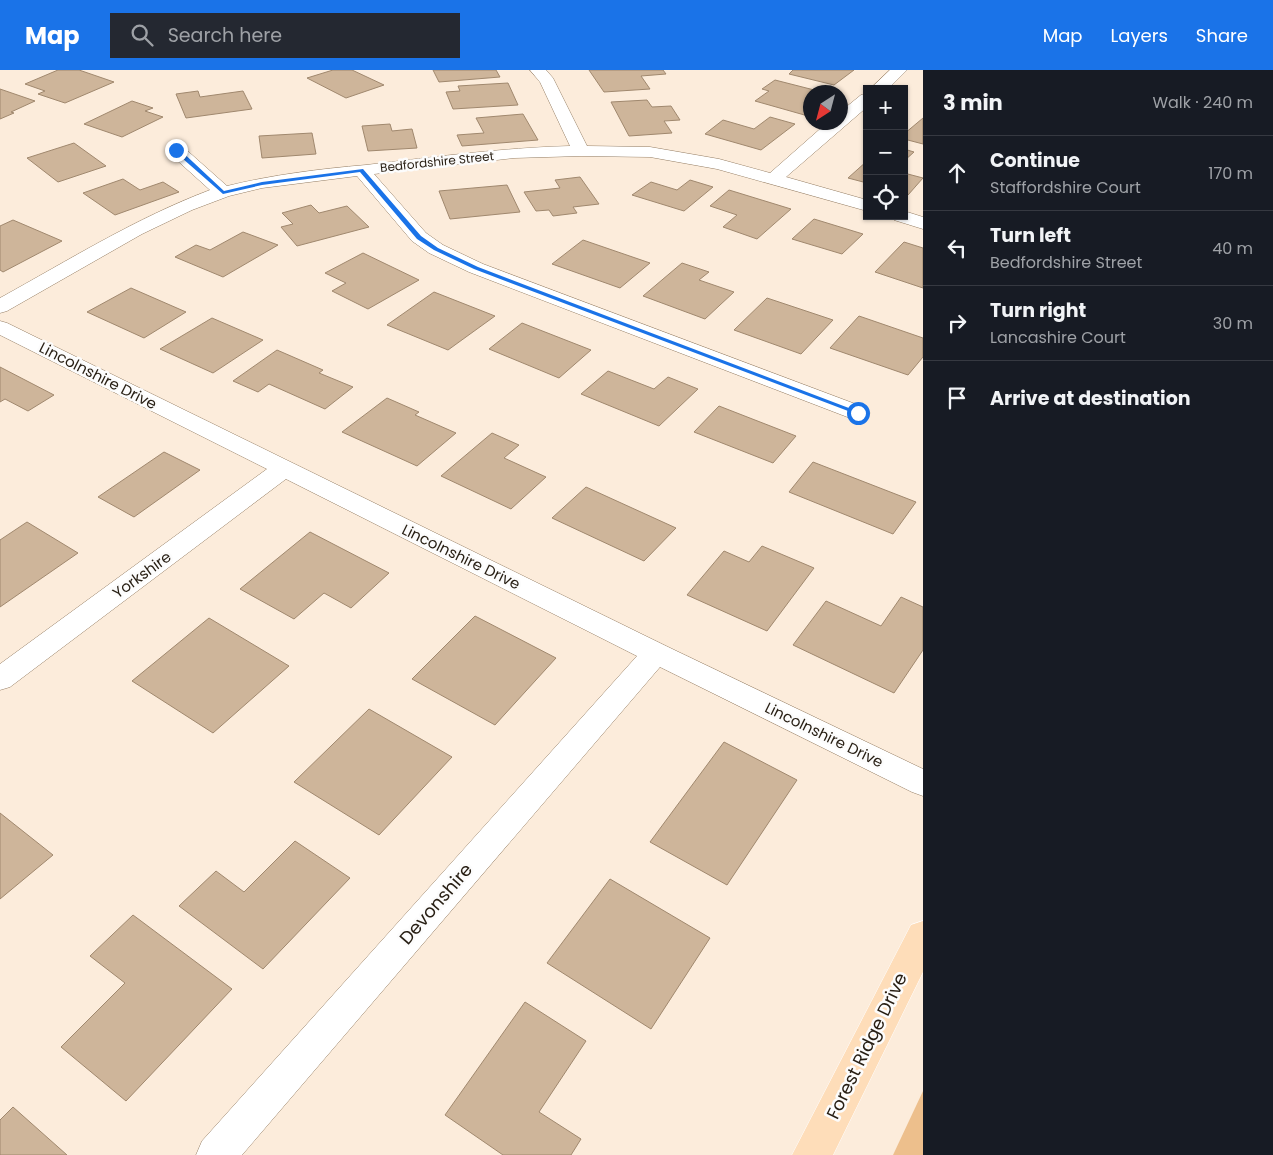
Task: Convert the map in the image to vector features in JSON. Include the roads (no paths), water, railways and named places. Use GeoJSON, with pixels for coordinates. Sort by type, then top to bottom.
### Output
{"type":"FeatureCollection","features":[{"type":"Feature","properties":{"kind":"main road","name":"Forest Ridge Drive"},"geometry":{"type":"LineString","coordinates":[[812,1155],[923,936]]}},
{"type":"Feature","properties":{"kind":"street"},"geometry":{"type":"LineString","coordinates":[[538,70],[547,81],[581,151]]}},
{"type":"Feature","properties":{"kind":"street"},"geometry":{"type":"LineString","coordinates":[[882,85],[899,70]]}},
{"type":"Feature","properties":{"kind":"street"},"geometry":{"type":"LineString","coordinates":[[848,115],[863,102]]}},
{"type":"Feature","properties":{"kind":"street"},"geometry":{"type":"LineString","coordinates":[[774,179],[831,130]]}},
{"type":"Feature","properties":{"kind":"street"},"geometry":{"type":"LineString","coordinates":[[176,150],[223,192]]}},
{"type":"Feature","properties":{"kind":"street","name":"Bedfordshire Street"},"geometry":{"type":"LineString","coordinates":[[0,307],[134,230],[185,206],[223,192],[262,184],[361,170],[514,153],[581,151],[650,152],[719,164],[863,205]]}},
{"type":"Feature","properties":{"kind":"street"},"geometry":{"type":"LineString","coordinates":[[361,170],[419,237],[444,253],[476,268],[858,413]]}},
{"type":"Feature","properties":{"kind":"street"},"geometry":{"type":"LineString","coordinates":[[908,218],[923,223]]}},
{"type":"Feature","properties":{"kind":"street","name":"Lincolnshire Drive"},"geometry":{"type":"LineString","coordinates":[[0,327],[282,469],[923,783]]}},
{"type":"Feature","properties":{"kind":"street","name":"Yorkshire"},"geometry":{"type":"LineString","coordinates":[[0,679],[180,547],[282,469]]}},
{"type":"Feature","properties":{"kind":"street","name":"Devonshire"},"geometry":{"type":"LineString","coordinates":[[216,1155],[656,653]]}}]}
